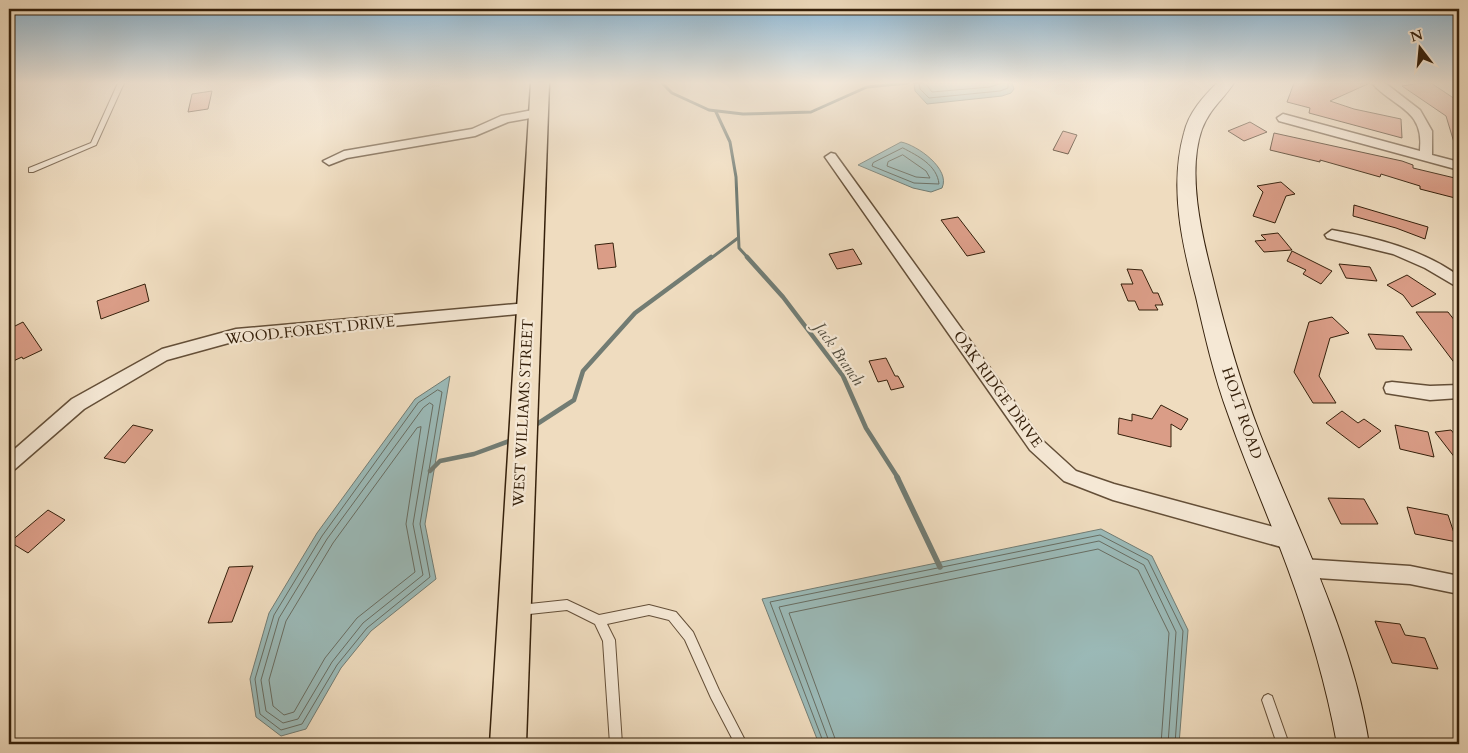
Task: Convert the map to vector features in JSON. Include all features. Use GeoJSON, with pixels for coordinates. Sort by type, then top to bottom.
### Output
{"type":"FeatureCollection","features":[{"type":"Feature","properties":{"kind":"main road","name":"WEST WILLIAMS STREET"},"geometry":{"type":"LineString","coordinates":[[508,744],[538,118]]}},
{"type":"Feature","properties":{"kind":"street"},"geometry":{"type":"LineString","coordinates":[[329,161],[344,155],[475,132],[510,118]]}},
{"type":"Feature","properties":{"kind":"street","name":"HOLT ROAD"},"geometry":{"type":"LineString","coordinates":[[1199,118],[1193,130],[1187,164],[1190,221],[1205,290],[1232,391],[1292,541],[1332,652],[1353,744]]}},
{"type":"Feature","properties":{"kind":"street"},"geometry":{"type":"LineString","coordinates":[[1285,118],[1459,166]]}},
{"type":"Feature","properties":{"kind":"street"},"geometry":{"type":"LineString","coordinates":[[1421,118],[1428,137],[1426,156]]}},
{"type":"Feature","properties":{"kind":"street","name":"OAK RIDGE DRIVE"},"geometry":{"type":"LineString","coordinates":[[831,157],[1036,445],[1070,476],[1113,492],[1292,541]]}},
{"type":"Feature","properties":{"kind":"street"},"geometry":{"type":"LineString","coordinates":[[1332,235],[1390,247],[1426,262],[1459,283]]}},
{"type":"Feature","properties":{"kind":"street","name":"WOOD FOREST DRIVE"},"geometry":{"type":"LineString","coordinates":[[9,464],[78,404],[162,355],[236,335],[528,308]]}},
{"type":"Feature","properties":{"kind":"street"},"geometry":{"type":"LineString","coordinates":[[1392,388],[1430,393],[1459,392]]}},
{"type":"Feature","properties":{"kind":"street"},"geometry":{"type":"LineString","coordinates":[[1302,568],[1410,575],[1459,585]]}},
{"type":"Feature","properties":{"kind":"lane"},"geometry":{"type":"LineString","coordinates":[[31,170],[94,144],[105,118]]}},
{"type":"Feature","properties":{"kind":"lane"},"geometry":{"type":"LineString","coordinates":[[514,610],[567,605],[599,620],[649,610],[672,616],[690,636],[715,694],[741,744]]}},
{"type":"Feature","properties":{"kind":"lane"},"geometry":{"type":"LineString","coordinates":[[599,620],[609,640],[616,744]]}},
{"type":"Feature","properties":{"kind":"lane"},"geometry":{"type":"LineString","coordinates":[[1268,700],[1283,744]]}},
{"type":"Feature","properties":{"kind":"water"},"geometry":{"type":"Polygon","coordinates":[[[901,142],[908,144],[931,159],[942,173],[942,188],[931,192],[913,188],[858,165],[901,142]]]}},
{"type":"Feature","properties":{"kind":"water"},"geometry":{"type":"Polygon","coordinates":[[[450,376],[425,524],[436,579],[371,631],[341,668],[306,729],[281,736],[256,717],[250,679],[269,613],[317,533],[415,399],[450,376]]]}},
{"type":"Feature","properties":{"kind":"water"},"geometry":{"type":"Polygon","coordinates":[[[1101,529],[1152,556],[1188,630],[1179,744],[819,744],[762,599],[1101,529]]]}},
{"type":"Feature","properties":{"kind":"building"},"geometry":{"type":"Polygon","coordinates":[[[1328,118],[1401,119],[1402,138],[1328,118]]]}},
{"type":"Feature","properties":{"kind":"building"},"geometry":{"type":"Polygon","coordinates":[[[1447,118],[1459,118],[1459,149],[1456,149],[1447,118]]]}},
{"type":"Feature","properties":{"kind":"building"},"geometry":{"type":"Polygon","coordinates":[[[1250,122],[1267,132],[1244,141],[1228,131],[1250,122]]]}},
{"type":"Feature","properties":{"kind":"building"},"geometry":{"type":"Polygon","coordinates":[[[1063,131],[1077,135],[1068,154],[1053,150],[1063,131]]]}},
{"type":"Feature","properties":{"kind":"building"},"geometry":{"type":"Polygon","coordinates":[[[1274,133],[1402,161],[1413,165],[1413,168],[1459,179],[1459,199],[1420,189],[1420,186],[1381,174],[1380,177],[1320,160],[1320,162],[1270,150],[1274,133]]]}},
{"type":"Feature","properties":{"kind":"building"},"geometry":{"type":"Polygon","coordinates":[[[1281,182],[1295,194],[1286,196],[1275,223],[1253,216],[1263,192],[1257,186],[1281,182]]]}},
{"type":"Feature","properties":{"kind":"building"},"geometry":{"type":"Polygon","coordinates":[[[1354,205],[1428,227],[1425,239],[1396,228],[1353,216],[1354,205]]]}},
{"type":"Feature","properties":{"kind":"building"},"geometry":{"type":"Polygon","coordinates":[[[958,217],[985,252],[967,256],[941,220],[958,217]]]}},
{"type":"Feature","properties":{"kind":"building"},"geometry":{"type":"Polygon","coordinates":[[[1278,233],[1292,250],[1264,252],[1255,241],[1266,240],[1261,235],[1278,233]]]}},
{"type":"Feature","properties":{"kind":"building"},"geometry":{"type":"Polygon","coordinates":[[[613,243],[616,267],[598,269],[595,245],[613,243]]]}},
{"type":"Feature","properties":{"kind":"building"},"geometry":{"type":"Polygon","coordinates":[[[853,249],[862,264],[837,269],[829,254],[853,249]]]}},
{"type":"Feature","properties":{"kind":"building"},"geometry":{"type":"Polygon","coordinates":[[[1292,251],[1332,271],[1321,284],[1303,274],[1306,270],[1287,261],[1292,251]]]}},
{"type":"Feature","properties":{"kind":"building"},"geometry":{"type":"Polygon","coordinates":[[[1339,264],[1370,267],[1377,281],[1346,278],[1339,264]]]}},
{"type":"Feature","properties":{"kind":"building"},"geometry":{"type":"Polygon","coordinates":[[[1127,269],[1142,270],[1153,293],[1158,293],[1163,305],[1155,305],[1158,310],[1139,310],[1135,301],[1128,301],[1121,284],[1133,284],[1127,269]]]}},
{"type":"Feature","properties":{"kind":"building"},"geometry":{"type":"Polygon","coordinates":[[[1407,275],[1436,294],[1412,307],[1403,295],[1387,285],[1407,275]]]}},
{"type":"Feature","properties":{"kind":"building"},"geometry":{"type":"Polygon","coordinates":[[[145,284],[149,301],[101,319],[97,301],[145,284]]]}},
{"type":"Feature","properties":{"kind":"building"},"geometry":{"type":"Polygon","coordinates":[[[1416,312],[1448,312],[1459,326],[1459,369],[1416,312]]]}},
{"type":"Feature","properties":{"kind":"building"},"geometry":{"type":"Polygon","coordinates":[[[1332,317],[1349,333],[1330,338],[1319,376],[1336,403],[1313,403],[1294,372],[1309,322],[1332,317]]]}},
{"type":"Feature","properties":{"kind":"building"},"geometry":{"type":"Polygon","coordinates":[[[23,322],[42,350],[9,363],[9,329],[23,322]]]}},
{"type":"Feature","properties":{"kind":"building"},"geometry":{"type":"Polygon","coordinates":[[[1368,334],[1403,336],[1412,350],[1376,349],[1368,334]]]}},
{"type":"Feature","properties":{"kind":"building"},"geometry":{"type":"Polygon","coordinates":[[[886,358],[895,376],[898,376],[904,387],[891,390],[887,380],[878,382],[869,361],[886,358]]]}},
{"type":"Feature","properties":{"kind":"building"},"geometry":{"type":"Polygon","coordinates":[[[1161,405],[1188,419],[1181,430],[1171,424],[1171,447],[1118,434],[1119,418],[1132,421],[1132,414],[1152,419],[1161,405]]]}},
{"type":"Feature","properties":{"kind":"building"},"geometry":{"type":"Polygon","coordinates":[[[1342,411],[1358,423],[1364,419],[1381,431],[1359,448],[1326,423],[1342,411]]]}},
{"type":"Feature","properties":{"kind":"building"},"geometry":{"type":"Polygon","coordinates":[[[133,425],[153,430],[125,463],[104,458],[133,425]]]}},
{"type":"Feature","properties":{"kind":"building"},"geometry":{"type":"Polygon","coordinates":[[[1395,425],[1428,432],[1434,457],[1400,449],[1395,425]]]}},
{"type":"Feature","properties":{"kind":"building"},"geometry":{"type":"Polygon","coordinates":[[[1451,430],[1456,436],[1459,436],[1459,463],[1435,432],[1451,430]]]}},
{"type":"Feature","properties":{"kind":"building"},"geometry":{"type":"Polygon","coordinates":[[[1328,498],[1364,499],[1378,524],[1341,524],[1328,498]]]}},
{"type":"Feature","properties":{"kind":"building"},"geometry":{"type":"Polygon","coordinates":[[[1407,507],[1448,515],[1457,542],[1415,534],[1407,507]]]}},
{"type":"Feature","properties":{"kind":"building"},"geometry":{"type":"Polygon","coordinates":[[[48,510],[65,520],[28,553],[10,542],[48,510]]]}},
{"type":"Feature","properties":{"kind":"building"},"geometry":{"type":"Polygon","coordinates":[[[253,566],[232,622],[208,623],[229,567],[253,566]]]}},
{"type":"Feature","properties":{"kind":"building"},"geometry":{"type":"Polygon","coordinates":[[[1375,621],[1400,624],[1405,635],[1425,638],[1438,669],[1392,663],[1375,621]]]}},
{"type":"Feature","properties":{"kind":"waterway","name":"Jack Branch"},"geometry":{"type":"LineString","coordinates":[[719,118],[730,142],[736,177],[739,248],[749,259]]}},
{"type":"Feature","properties":{"kind":"waterway"},"geometry":{"type":"LineString","coordinates":[[710,259],[738,238]]}},
{"type":"Feature","properties":{"kind":"waterway"},"geometry":{"type":"LineString","coordinates":[[534,426],[574,400],[583,371],[635,313],[711,257]]}},
{"type":"Feature","properties":{"kind":"waterway","name":"Jack Branch"},"geometry":{"type":"LineString","coordinates":[[747,257],[783,297],[843,376],[866,428],[898,478]]}},
{"type":"Feature","properties":{"kind":"waterway"},"geometry":{"type":"LineString","coordinates":[[430,471],[440,461],[474,454],[512,440]]}},
{"type":"Feature","properties":{"kind":"waterway","name":"Jack Branch"},"geometry":{"type":"LineString","coordinates":[[897,477],[940,567]]}}]}
